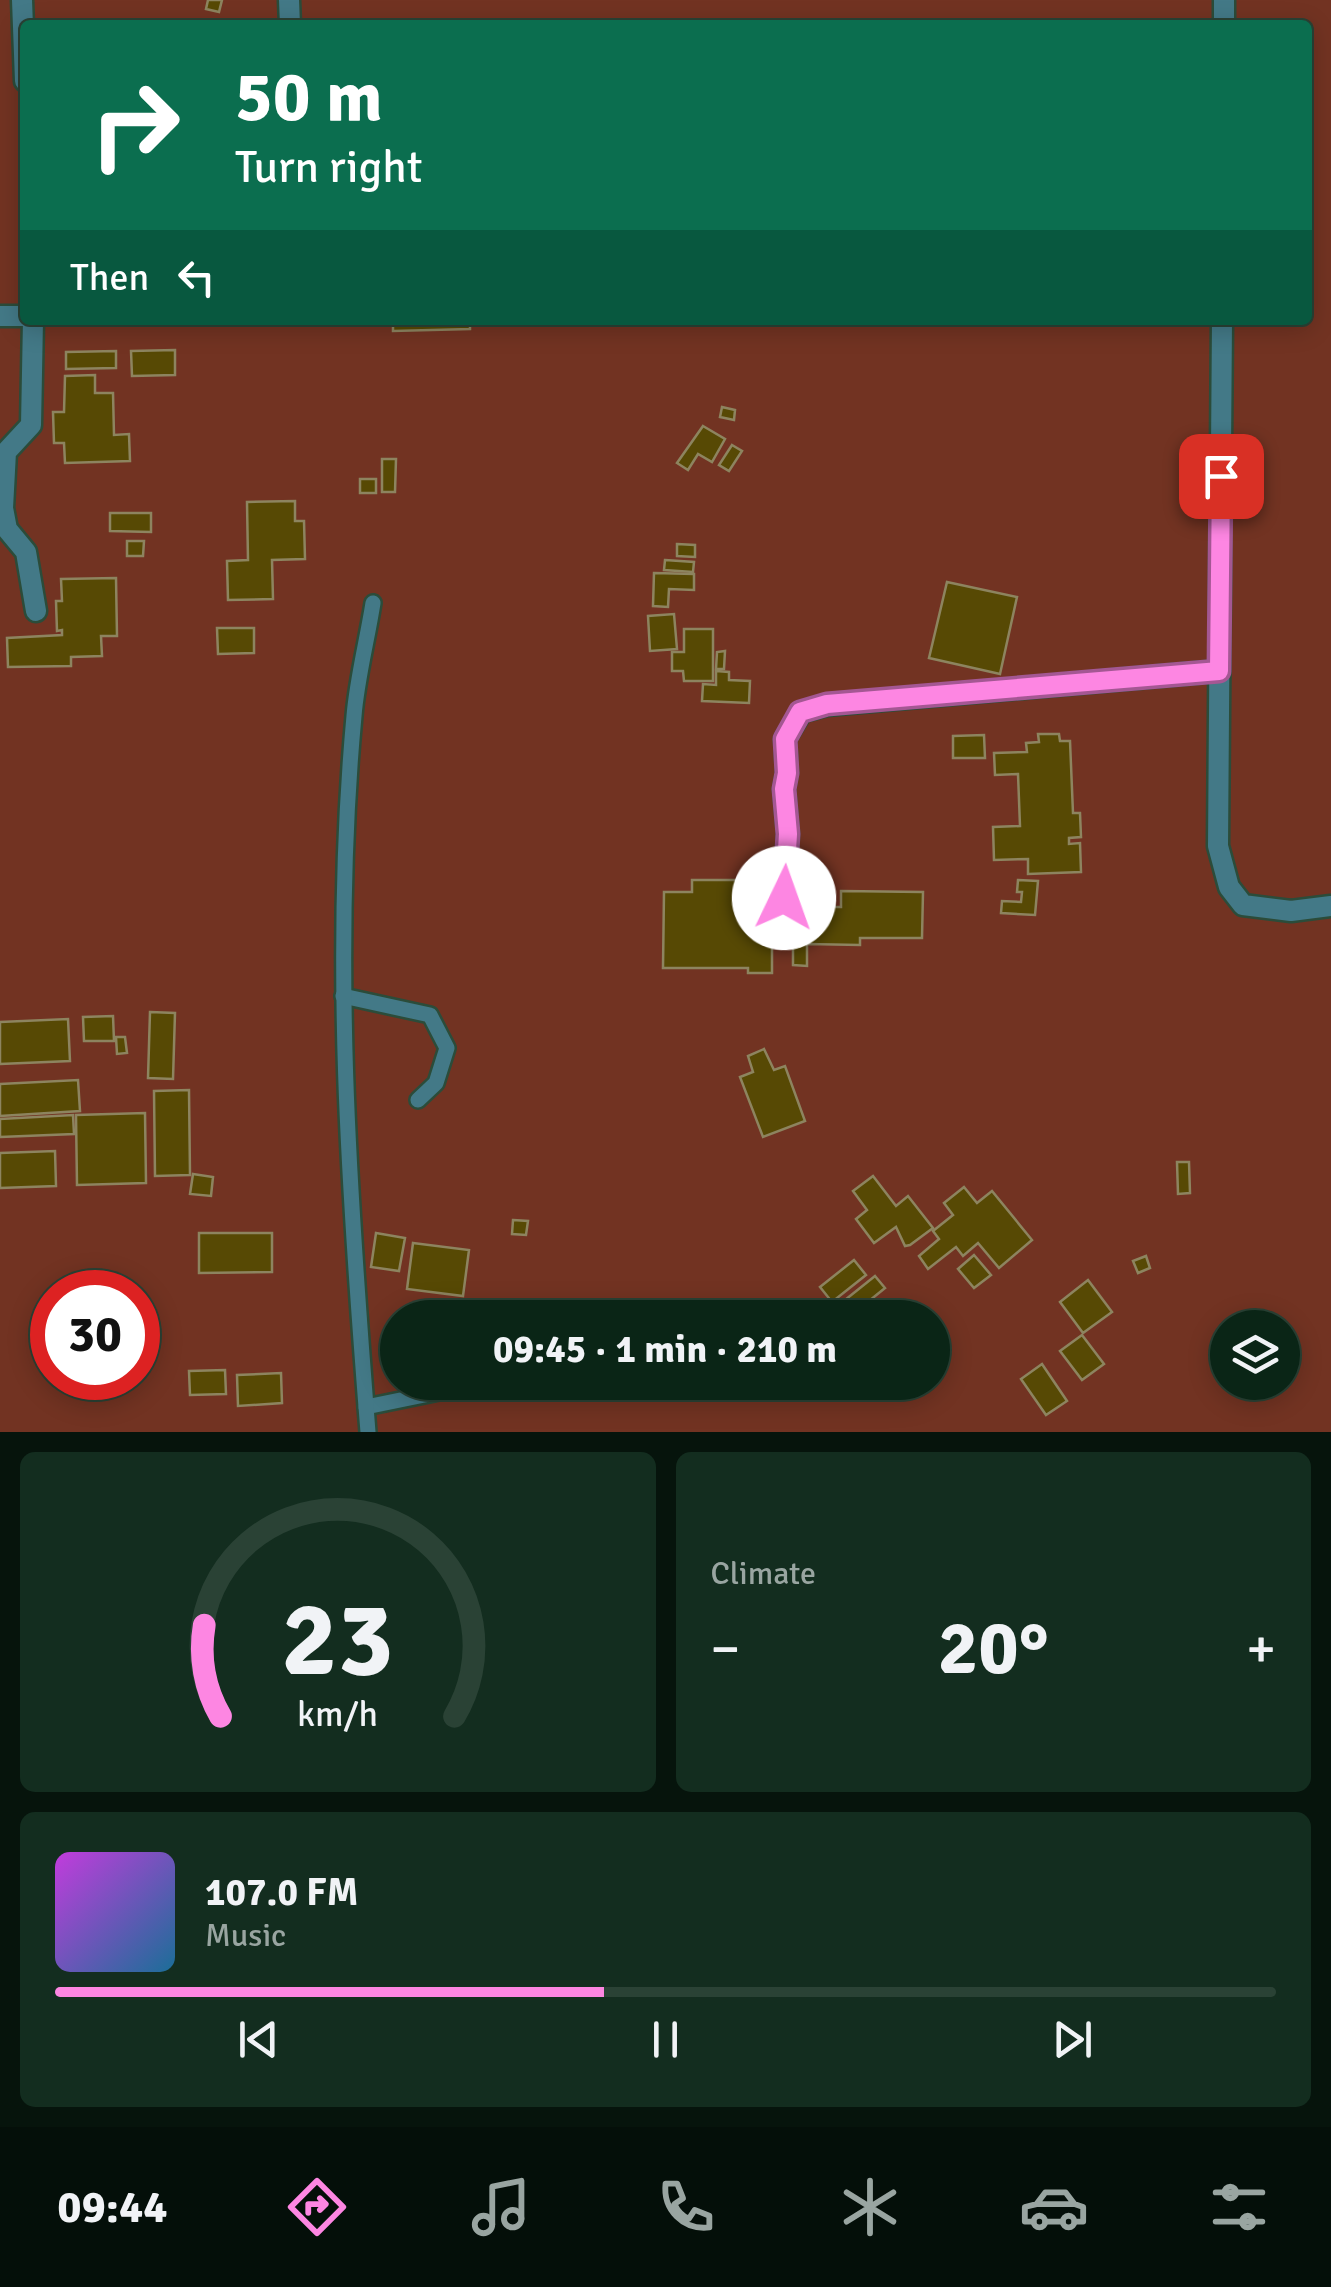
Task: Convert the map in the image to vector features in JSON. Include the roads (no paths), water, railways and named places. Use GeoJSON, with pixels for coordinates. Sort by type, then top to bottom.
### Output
{"type":"FeatureCollection","features":[{"type":"Feature","properties":{"kind":"street"},"geometry":{"type":"LineString","coordinates":[[34,325],[31,425],[6,452],[3,508],[7,528],[26,552],[36,611]]}},
{"type":"Feature","properties":{"kind":"street"},"geometry":{"type":"LineString","coordinates":[[1222,325],[1218,846],[1229,887],[1243,906],[1292,912],[1331,906]]}},
{"type":"Feature","properties":{"kind":"street"},"geometry":{"type":"LineString","coordinates":[[784,898],[788,834],[785,739],[800,712],[827,704],[1219,671]]}},
{"type":"Feature","properties":{"kind":"lane"},"geometry":{"type":"LineString","coordinates":[[368,1432],[358,1315],[342,962],[354,714],[373,604]]}},
{"type":"Feature","properties":{"kind":"lane"},"geometry":{"type":"LineString","coordinates":[[343,996],[430,1016],[447,1048],[436,1082],[418,1100]]}},
{"type":"Feature","properties":{"kind":"lane"},"geometry":{"type":"LineString","coordinates":[[366,1406],[396,1400]]}}]}
